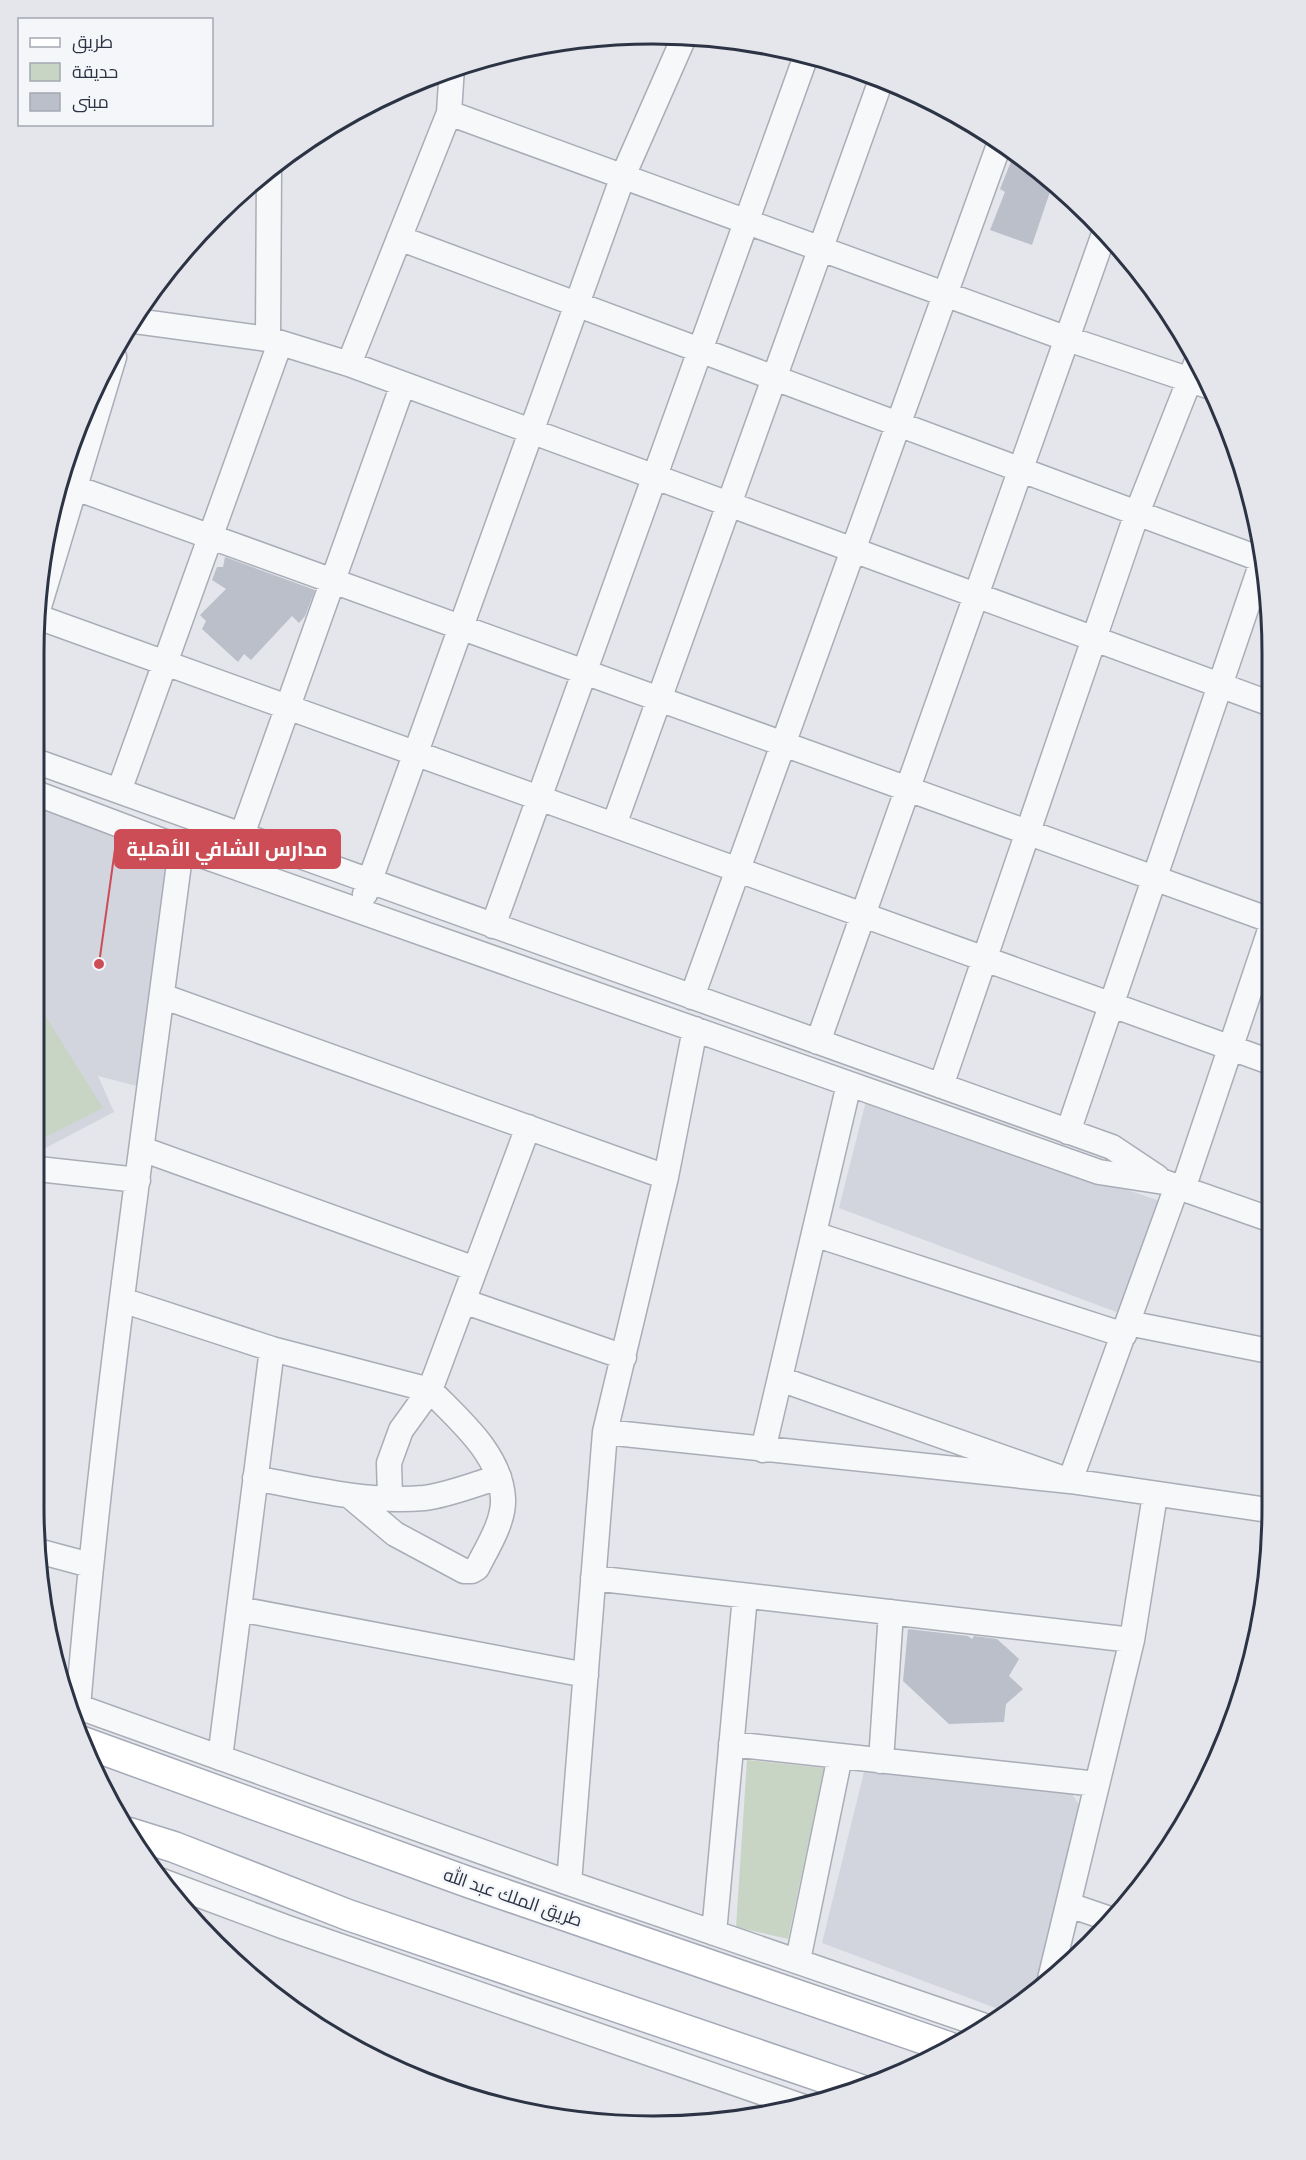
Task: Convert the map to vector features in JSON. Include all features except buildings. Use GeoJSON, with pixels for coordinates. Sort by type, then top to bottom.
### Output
{"type":"FeatureCollection","features":[{"type":"Feature","properties":{"kind":"main road","name":"طريق الملك عبد الله"},"geometry":{"type":"LineString","coordinates":[[92,1745],[468,1882],[941,2044]]}},
{"type":"Feature","properties":{"kind":"main road"},"geometry":{"type":"LineString","coordinates":[[140,1836],[174,1847],[348,1915],[846,2085]]}},
{"type":"Feature","properties":{"kind":"street"},"geometry":{"type":"LineString","coordinates":[[359,910],[623,176],[681,45]]}},
{"type":"Feature","properties":{"kind":"street"},"geometry":{"type":"LineString","coordinates":[[494,926],[804,62]]}},
{"type":"Feature","properties":{"kind":"street"},"geometry":{"type":"LineString","coordinates":[[349,364],[449,112],[451,78]]}},
{"type":"Feature","properties":{"kind":"street"},"geometry":{"type":"LineString","coordinates":[[614,825],[878,87]]}},
{"type":"Feature","properties":{"kind":"street"},"geometry":{"type":"LineString","coordinates":[[449,112],[1065,338],[1196,375]]}},
{"type":"Feature","properties":{"kind":"street"},"geometry":{"type":"LineString","coordinates":[[692,997],[997,150]]}},
{"type":"Feature","properties":{"kind":"street"},"geometry":{"type":"LineString","coordinates":[[119,791],[210,537],[274,341],[268,180]]}},
{"type":"Feature","properties":{"kind":"street"},"geometry":{"type":"LineString","coordinates":[[399,238],[1255,557]]}},
{"type":"Feature","properties":{"kind":"street"},"geometry":{"type":"LineString","coordinates":[[818,1042],[1018,469],[1101,241]]}},
{"type":"Feature","properties":{"kind":"street"},"geometry":{"type":"LineString","coordinates":[[141,322],[274,341],[349,364],[1262,701]]}},
{"type":"Feature","properties":{"kind":"street"},"geometry":{"type":"LineString","coordinates":[[941,1086],[1137,513],[1197,378]]}},
{"type":"Feature","properties":{"kind":"street"},"geometry":{"type":"LineString","coordinates":[[242,835],[403,384]]}},
{"type":"Feature","properties":{"kind":"street"},"geometry":{"type":"LineString","coordinates":[[53,550],[68,486],[99,400]]}},
{"type":"Feature","properties":{"kind":"street"},"geometry":{"type":"LineString","coordinates":[[68,486],[1262,917]]}},
{"type":"Feature","properties":{"kind":"street"},"geometry":{"type":"LineString","coordinates":[[1068,1131],[1257,576]]}},
{"type":"Feature","properties":{"kind":"street"},"geometry":{"type":"LineString","coordinates":[[45,619],[1262,1059]]}},
{"type":"Feature","properties":{"kind":"street"},"geometry":{"type":"LineString","coordinates":[[44,764],[1112,1147],[1175,1186]]}},
{"type":"Feature","properties":{"kind":"street"},"geometry":{"type":"LineString","coordinates":[[44,796],[182,848],[1099,1172],[1175,1186],[1262,1217]]}},
{"type":"Feature","properties":{"kind":"street"},"geometry":{"type":"LineString","coordinates":[[73,1693],[182,848]]}},
{"type":"Feature","properties":{"kind":"street"},"geometry":{"type":"LineString","coordinates":[[1070,1481],[1175,1186],[1231,1048],[1262,954]]}},
{"type":"Feature","properties":{"kind":"street"},"geometry":{"type":"LineString","coordinates":[[162,996],[666,1177]]}},
{"type":"Feature","properties":{"kind":"street"},"geometry":{"type":"LineString","coordinates":[[569,1883],[605,1432],[666,1177],[695,1029]]}},
{"type":"Feature","properties":{"kind":"street"},"geometry":{"type":"LineString","coordinates":[[763,1450],[849,1084]]}},
{"type":"Feature","properties":{"kind":"street"},"geometry":{"type":"LineString","coordinates":[[390,1498],[389,1463],[401,1430],[430,1390],[528,1127]]}},
{"type":"Feature","properties":{"kind":"street"},"geometry":{"type":"LineString","coordinates":[[142,1149],[475,1269]]}},
{"type":"Feature","properties":{"kind":"street"},"geometry":{"type":"LineString","coordinates":[[44,1169],[138,1180]]}},
{"type":"Feature","properties":{"kind":"street"},"geometry":{"type":"LineString","coordinates":[[814,1234],[1126,1329],[1262,1350]]}},
{"type":"Feature","properties":{"kind":"street"},"geometry":{"type":"LineString","coordinates":[[122,1300],[272,1349],[430,1390],[475,1436],[499,1477],[503,1500],[497,1527],[477,1568],[464,1571],[395,1534],[351,1497]]}},
{"type":"Feature","properties":{"kind":"street"},"geometry":{"type":"LineString","coordinates":[[463,1301],[624,1357]]}},
{"type":"Feature","properties":{"kind":"street"},"geometry":{"type":"LineString","coordinates":[[220,1758],[272,1349]]}},
{"type":"Feature","properties":{"kind":"street"},"geometry":{"type":"LineString","coordinates":[[780,1379],[1070,1481]]}},
{"type":"Feature","properties":{"kind":"street"},"geometry":{"type":"LineString","coordinates":[[605,1432],[1070,1481],[1262,1509]]}},
{"type":"Feature","properties":{"kind":"street"},"geometry":{"type":"LineString","coordinates":[[255,1478],[351,1497],[426,1498],[499,1477]]}},
{"type":"Feature","properties":{"kind":"street"},"geometry":{"type":"LineString","coordinates":[[1053,1966],[1132,1640],[1155,1495]]}},
{"type":"Feature","properties":{"kind":"street"},"geometry":{"type":"LineString","coordinates":[[46,1553],[90,1565]]}},
{"type":"Feature","properties":{"kind":"street"},"geometry":{"type":"LineString","coordinates":[[593,1578],[1132,1640]]}},
{"type":"Feature","properties":{"kind":"street"},"geometry":{"type":"LineString","coordinates":[[714,1933],[745,1596]]}},
{"type":"Feature","properties":{"kind":"street"},"geometry":{"type":"LineString","coordinates":[[239,1609],[586,1675]]}},
{"type":"Feature","properties":{"kind":"street"},"geometry":{"type":"LineString","coordinates":[[881,1761],[891,1612]]}},
{"type":"Feature","properties":{"kind":"street"},"geometry":{"type":"LineString","coordinates":[[78,1707],[569,1883],[977,2023]]}},
{"type":"Feature","properties":{"kind":"street"},"geometry":{"type":"LineString","coordinates":[[731,1744],[1097,1784]]}},
{"type":"Feature","properties":{"kind":"street"},"geometry":{"type":"LineString","coordinates":[[798,1960],[840,1756]]}},
{"type":"Feature","properties":{"kind":"street"},"geometry":{"type":"LineString","coordinates":[[468,1882],[539,1872]]}},
{"type":"Feature","properties":{"kind":"street"},"geometry":{"type":"LineString","coordinates":[[176,1886],[285,1927],[787,2102]]}},
{"type":"Feature","properties":{"kind":"street"},"geometry":{"type":"LineString","coordinates":[[1069,1905],[1104,1917]]}},
{"type":"Feature","properties":{"kind":"street"},"geometry":{"type":"LineString","coordinates":[[707,2036],[770,2096]]}},
{"type":"Feature","properties":{"kind":"shaded area"},"geometry":{"type":"Polygon","coordinates":[[[44,807],[171,853],[148,1089],[98,1076],[114,1112],[44,1149],[44,807]]]}},
{"type":"Feature","properties":{"kind":"shaded area"},"geometry":{"type":"Polygon","coordinates":[[[866,1101],[1160,1201],[1119,1313],[839,1208],[866,1101]]]}},
{"type":"Feature","properties":{"kind":"shaded area"},"geometry":{"type":"Polygon","coordinates":[[[864,1772],[1068,1787],[1079,1805],[1040,1978],[999,2009],[822,1943],[864,1772]]]}},
{"type":"Feature","properties":{"kind":"green space"},"geometry":{"type":"Polygon","coordinates":[[[44,1014],[103,1108],[44,1138],[44,1014]]]}},
{"type":"Feature","properties":{"kind":"green space"},"geometry":{"type":"Polygon","coordinates":[[[747,1760],[824,1768],[788,1939],[736,1927],[747,1760]]]}},
{"type":"Feature","properties":{"kind":"place","name":"مدارس الشافي الأهلية"},"geometry":{"type":"Point","coordinates":[99,964]}}]}
